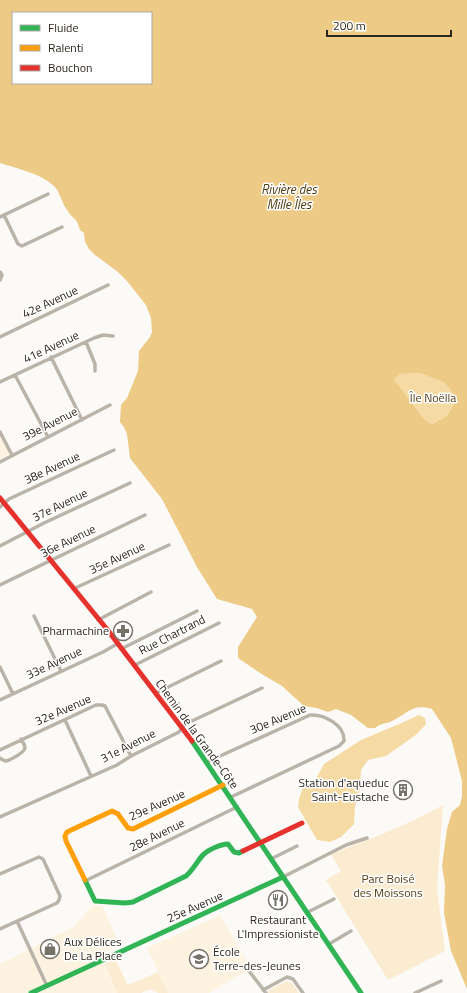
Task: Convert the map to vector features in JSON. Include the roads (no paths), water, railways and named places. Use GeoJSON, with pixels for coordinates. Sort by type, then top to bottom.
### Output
{"type":"FeatureCollection","features":[{"type":"Feature","properties":{"kind":"street"},"geometry":{"type":"LineString","coordinates":[[0,217],[48,194]]}},
{"type":"Feature","properties":{"kind":"street"},"geometry":{"type":"LineString","coordinates":[[4,215],[18,244],[22,246],[62,227]]}},
{"type":"Feature","properties":{"kind":"street"},"geometry":{"type":"LineString","coordinates":[[0,272],[2,275],[0,280]]}},
{"type":"Feature","properties":{"kind":"street","name":"42e Avenue"},"geometry":{"type":"LineString","coordinates":[[0,337],[108,285]]}},
{"type":"Feature","properties":{"kind":"street","name":"41e Avenue"},"geometry":{"type":"LineString","coordinates":[[0,382],[103,335],[113,336]]}},
{"type":"Feature","properties":{"kind":"street"},"geometry":{"type":"LineString","coordinates":[[86,342],[95,364],[95,371]]}},
{"type":"Feature","properties":{"kind":"street"},"geometry":{"type":"LineString","coordinates":[[51,358],[82,420]]}},
{"type":"Feature","properties":{"kind":"street"},"geometry":{"type":"LineString","coordinates":[[14,375],[48,437]]}},
{"type":"Feature","properties":{"kind":"street","name":"39e Avenue"},"geometry":{"type":"LineString","coordinates":[[0,462],[110,405]]}},
{"type":"Feature","properties":{"kind":"street"},"geometry":{"type":"LineString","coordinates":[[0,432],[12,455]]}},
{"type":"Feature","properties":{"kind":"street","name":"38e Avenue"},"geometry":{"type":"LineString","coordinates":[[2,505],[9,499],[114,450]]}},
{"type":"Feature","properties":{"kind":"street","name":"37e Avenue"},"geometry":{"type":"LineString","coordinates":[[0,546],[44,523],[130,483]]}},
{"type":"Feature","properties":{"kind":"street","name":"Chemin de la Grande-Côte"},"geometry":{"type":"LineString","coordinates":[[0,498],[2,505],[28,532],[51,560],[73,590],[135,665],[183,728],[223,785],[283,877],[362,993]]}},
{"type":"Feature","properties":{"kind":"street","name":"36e Avenue"},"geometry":{"type":"LineString","coordinates":[[0,585],[145,515]]}},
{"type":"Feature","properties":{"kind":"street","name":"35e Avenue"},"geometry":{"type":"LineString","coordinates":[[73,590],[168,545]]}},
{"type":"Feature","properties":{"kind":"street"},"geometry":{"type":"LineString","coordinates":[[98,620],[151,592]]}},
{"type":"Feature","properties":{"kind":"street"},"geometry":{"type":"LineString","coordinates":[[121,649],[197,611]]}},
{"type":"Feature","properties":{"kind":"street"},"geometry":{"type":"LineString","coordinates":[[34,616],[61,671]]}},
{"type":"Feature","properties":{"kind":"street","name":"Rue Chartrand"},"geometry":{"type":"LineString","coordinates":[[135,665],[219,623]]}},
{"type":"Feature","properties":{"kind":"street","name":"33e Avenue"},"geometry":{"type":"LineString","coordinates":[[0,700],[117,644]]}},
{"type":"Feature","properties":{"kind":"street"},"geometry":{"type":"LineString","coordinates":[[156,693],[221,661]]}},
{"type":"Feature","properties":{"kind":"street"},"geometry":{"type":"LineString","coordinates":[[0,667],[13,694]]}},
{"type":"Feature","properties":{"kind":"street","name":"31e Avenue"},"geometry":{"type":"LineString","coordinates":[[0,817],[117,765],[131,756],[179,732],[185,724],[262,688]]}},
{"type":"Feature","properties":{"kind":"street","name":"32e Avenue"},"geometry":{"type":"LineString","coordinates":[[0,750],[96,705],[102,705],[105,706],[131,756]]}},
{"type":"Feature","properties":{"kind":"street","name":"30e Avenue"},"geometry":{"type":"LineString","coordinates":[[207,762],[310,715],[322,716],[335,724],[343,735],[344,739],[342,744],[231,797]]}},
{"type":"Feature","properties":{"kind":"street"},"geometry":{"type":"LineString","coordinates":[[65,720],[91,776]]}},
{"type":"Feature","properties":{"kind":"street"},"geometry":{"type":"LineString","coordinates":[[0,758],[6,761],[23,753],[25,750],[25,745],[21,739]]}},
{"type":"Feature","properties":{"kind":"street","name":"29e Avenue"},"geometry":{"type":"LineString","coordinates":[[85,881],[65,839],[65,834],[67,832],[112,811],[118,814],[127,827],[133,829],[223,785]]}},
{"type":"Feature","properties":{"kind":"street","name":"28e Avenue"},"geometry":{"type":"LineString","coordinates":[[85,881],[237,807]]}},
{"type":"Feature","properties":{"kind":"street"},"geometry":{"type":"LineString","coordinates":[[85,881],[96,901],[130,903],[186,876],[191,872],[203,854],[224,843],[228,844],[234,852],[238,854],[260,842],[302,823]]}},
{"type":"Feature","properties":{"kind":"street","name":"25e Avenue"},"geometry":{"type":"LineString","coordinates":[[31,993],[283,877],[346,845],[367,838]]}},
{"type":"Feature","properties":{"kind":"street"},"geometry":{"type":"LineString","coordinates":[[272,859],[297,846]]}},
{"type":"Feature","properties":{"kind":"street"},"geometry":{"type":"LineString","coordinates":[[0,874],[39,857],[43,859],[60,896],[57,903],[0,929]]}},
{"type":"Feature","properties":{"kind":"street"},"geometry":{"type":"LineString","coordinates":[[308,912],[334,898]]}},
{"type":"Feature","properties":{"kind":"street"},"geometry":{"type":"LineString","coordinates":[[18,921],[47,986]]}},
{"type":"Feature","properties":{"kind":"street"},"geometry":{"type":"LineString","coordinates":[[329,944],[351,931]]}},
{"type":"Feature","properties":{"kind":"street"},"geometry":{"type":"LineString","coordinates":[[249,971],[264,991],[287,977],[293,979],[303,993]]}},
{"type":"Feature","properties":{"kind":"street"},"geometry":{"type":"LineString","coordinates":[[415,993],[441,981]]}},
{"type":"Feature","properties":{"kind":"water","name":"Rivière des Mille Îles"},"geometry":{"type":"Polygon","coordinates":[[[0,0],[467,0],[467,989],[451,951],[444,913],[445,885],[442,866],[447,829],[452,812],[460,805],[462,796],[462,781],[451,738],[432,709],[425,707],[415,708],[390,722],[379,725],[375,728],[368,728],[351,715],[336,709],[328,712],[317,708],[304,706],[282,686],[238,658],[238,647],[257,617],[252,609],[217,599],[197,567],[162,499],[130,458],[127,434],[120,422],[121,405],[127,398],[138,371],[139,351],[152,332],[151,318],[146,305],[118,272],[89,249],[85,242],[84,233],[80,230],[76,221],[67,210],[54,186],[42,178],[21,169],[0,163],[0,0]],[[420,373],[400,374],[394,379],[424,419],[432,424],[447,416],[457,399],[445,383],[420,373]]]}},
{"type":"Feature","properties":{"kind":"place","name":"Pharmachine"},"geometry":{"type":"Point","coordinates":[123,631]}},
{"type":"Feature","properties":{"kind":"place","name":"Station d'aqueduc Saint-Eustache"},"geometry":{"type":"Point","coordinates":[403,790]}},
{"type":"Feature","properties":{"kind":"place","name":"Restaurant L'Impressioniste"},"geometry":{"type":"Point","coordinates":[278,900]}},
{"type":"Feature","properties":{"kind":"place","name":"Aux Délices De La Place"},"geometry":{"type":"Point","coordinates":[50,949]}},
{"type":"Feature","properties":{"kind":"place","name":"École Terre-des-Jeunes"},"geometry":{"type":"Point","coordinates":[199,959]}},
{"type":"Feature","properties":{"kind":"park label","name":"Île Noëlla"},"geometry":{"type":"Point","coordinates":[433,398]}},
{"type":"Feature","properties":{"kind":"park label","name":"Parc Boisé des Moissons"},"geometry":{"type":"Point","coordinates":[388,886]}}]}
